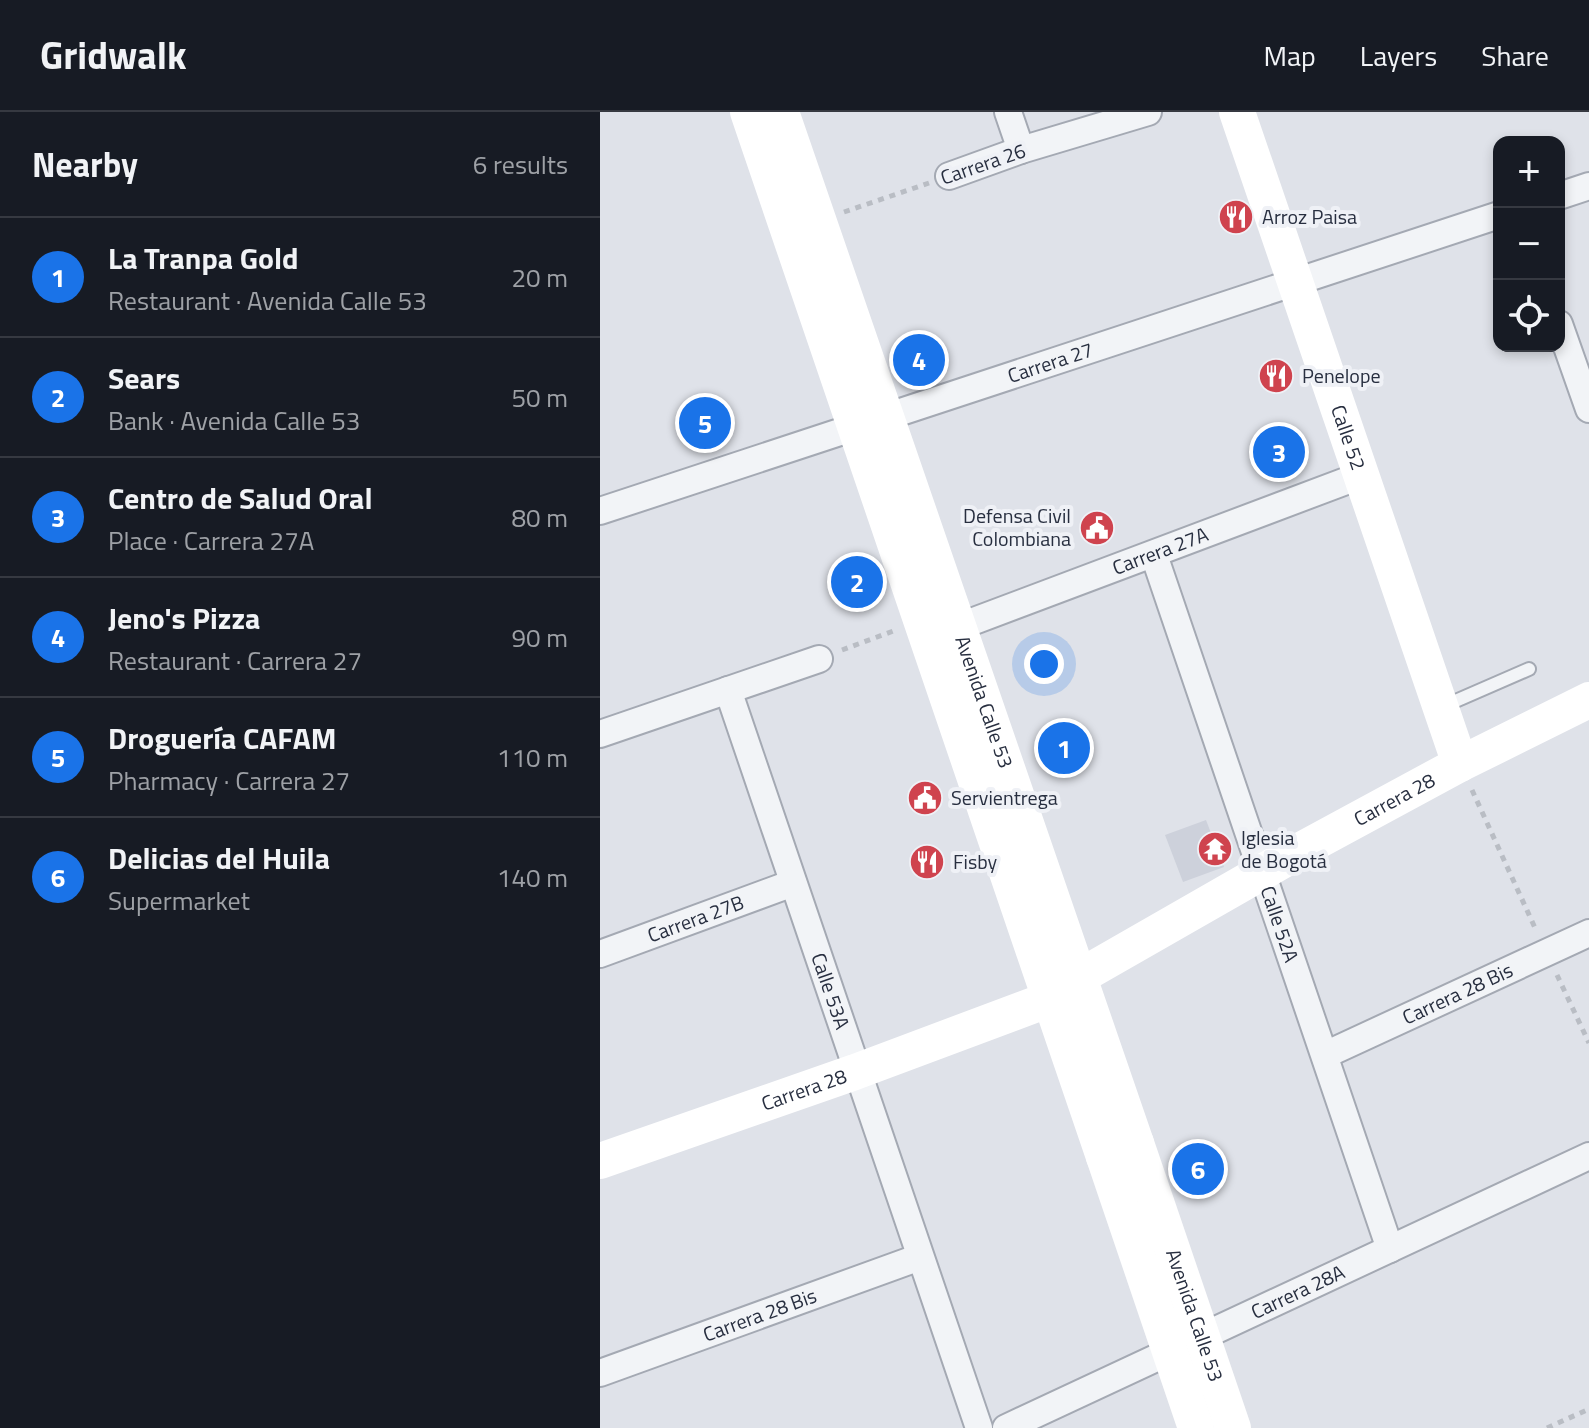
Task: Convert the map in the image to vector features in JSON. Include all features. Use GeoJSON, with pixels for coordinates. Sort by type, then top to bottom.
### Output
{"type":"FeatureCollection","features":[{"type":"Feature","properties":{"kind":"main road","name":"Avenida Calle 53"},"geometry":{"type":"LineString","coordinates":[[748,112],[870,420],[958,627],[1079,977],[1120,1150],[1196,1428]]}},
{"type":"Feature","properties":{"kind":"main road","name":"Avenida Calle 53"},"geometry":{"type":"LineString","coordinates":[[781,112],[819,221],[921,620],[1050,999],[1120,1150],[1233,1428]]}},
{"type":"Feature","properties":{"kind":"main road","name":"Calle 52"},"geometry":{"type":"LineString","coordinates":[[1237,112],[1464,773]]}},
{"type":"Feature","properties":{"kind":"main road","name":"Carrera 28"},"geometry":{"type":"LineString","coordinates":[[1079,977],[1261,873],[1464,773],[1589,700]]}},
{"type":"Feature","properties":{"kind":"main road","name":"Carrera 28"},"geometry":{"type":"LineString","coordinates":[[600,1161],[855,1072],[1050,999]]}},
{"type":"Feature","properties":{"kind":"street"},"geometry":{"type":"LineString","coordinates":[[1008,112],[1021,150]]}},
{"type":"Feature","properties":{"kind":"street","name":"Carrera 26"},"geometry":{"type":"LineString","coordinates":[[949,176],[1021,150],[1148,112]]}},
{"type":"Feature","properties":{"kind":"street"},"geometry":{"type":"LineString","coordinates":[[1565,194],[1589,186]]}},
{"type":"Feature","properties":{"kind":"street","name":"Carrera 27"},"geometry":{"type":"LineString","coordinates":[[600,511],[1493,217]]}},
{"type":"Feature","properties":{"kind":"street"},"geometry":{"type":"LineString","coordinates":[[1565,341],[1589,409]]}},
{"type":"Feature","properties":{"kind":"street","name":"Carrera 27A"},"geometry":{"type":"LineString","coordinates":[[958,627],[1362,475]]}},
{"type":"Feature","properties":{"kind":"street","name":"Calle 52A"},"geometry":{"type":"LineString","coordinates":[[1154,555],[1390,1249]]}},
{"type":"Feature","properties":{"kind":"street"},"geometry":{"type":"LineString","coordinates":[[600,734],[819,659]]}},
{"type":"Feature","properties":{"kind":"street","name":"Calle 53A"},"geometry":{"type":"LineString","coordinates":[[728,690],[855,1072],[979,1428]]}},
{"type":"Feature","properties":{"kind":"street","name":"Carrera 27B"},"geometry":{"type":"LineString","coordinates":[[600,954],[793,883]]}},
{"type":"Feature","properties":{"kind":"street","name":"Carrera 28 Bis"},"geometry":{"type":"LineString","coordinates":[[1325,1055],[1589,933]]}},
{"type":"Feature","properties":{"kind":"street","name":"Carrera 28A"},"geometry":{"type":"LineString","coordinates":[[1006,1428],[1589,1156]]}},
{"type":"Feature","properties":{"kind":"street","name":"Carrera 28 Bis"},"geometry":{"type":"LineString","coordinates":[[600,1373],[920,1257]]}},
{"type":"Feature","properties":{"kind":"lane"},"geometry":{"type":"LineString","coordinates":[[1441,707],[1529,669]]}},
{"type":"Feature","properties":{"kind":"path","name":"Carrera 26"},"geometry":{"type":"LineString","coordinates":[[819,221],[949,176]]}},
{"type":"Feature","properties":{"kind":"path"},"geometry":{"type":"LineString","coordinates":[[819,659],[921,620]]}},
{"type":"Feature","properties":{"kind":"path"},"geometry":{"type":"LineString","coordinates":[[1464,773],[1589,1043]]}},
{"type":"Feature","properties":{"kind":"path"},"geometry":{"type":"LineString","coordinates":[[1547,1428],[1589,1409]]}},
{"type":"Feature","properties":{"kind":"shaded area"},"geometry":{"type":"Polygon","coordinates":[[[1206,820],[1224,867],[1183,882],[1165,835],[1206,820]]]}},
{"type":"Feature","properties":{"kind":"place","name":"Arroz Paisa"},"geometry":{"type":"Point","coordinates":[1236,217]}},
{"type":"Feature","properties":{"kind":"place","name":"Jeno's Pizza"},"geometry":{"type":"Point","coordinates":[919,360]}},
{"type":"Feature","properties":{"kind":"place","name":"Penelope"},"geometry":{"type":"Point","coordinates":[1276,376]}},
{"type":"Feature","properties":{"kind":"place","name":"Droguería CAFAM"},"geometry":{"type":"Point","coordinates":[705,423]}},
{"type":"Feature","properties":{"kind":"place","name":"Centro de Salud Oral"},"geometry":{"type":"Point","coordinates":[1279,452]}},
{"type":"Feature","properties":{"kind":"place","name":"Defensa Civil Colombiana"},"geometry":{"type":"Point","coordinates":[1097,528]}},
{"type":"Feature","properties":{"kind":"place","name":"Sears"},"geometry":{"type":"Point","coordinates":[857,582]}},
{"type":"Feature","properties":{"kind":"place","name":"La Tranpa Gold"},"geometry":{"type":"Point","coordinates":[1064,748]}},
{"type":"Feature","properties":{"kind":"place","name":"Servientrega"},"geometry":{"type":"Point","coordinates":[925,798]}},
{"type":"Feature","properties":{"kind":"place","name":"Iglesia de Bogotá"},"geometry":{"type":"Point","coordinates":[1215,849]}},
{"type":"Feature","properties":{"kind":"place","name":"Fisby"},"geometry":{"type":"Point","coordinates":[927,862]}},
{"type":"Feature","properties":{"kind":"place","name":"Delicias del Huila"},"geometry":{"type":"Point","coordinates":[1198,1169]}}]}
